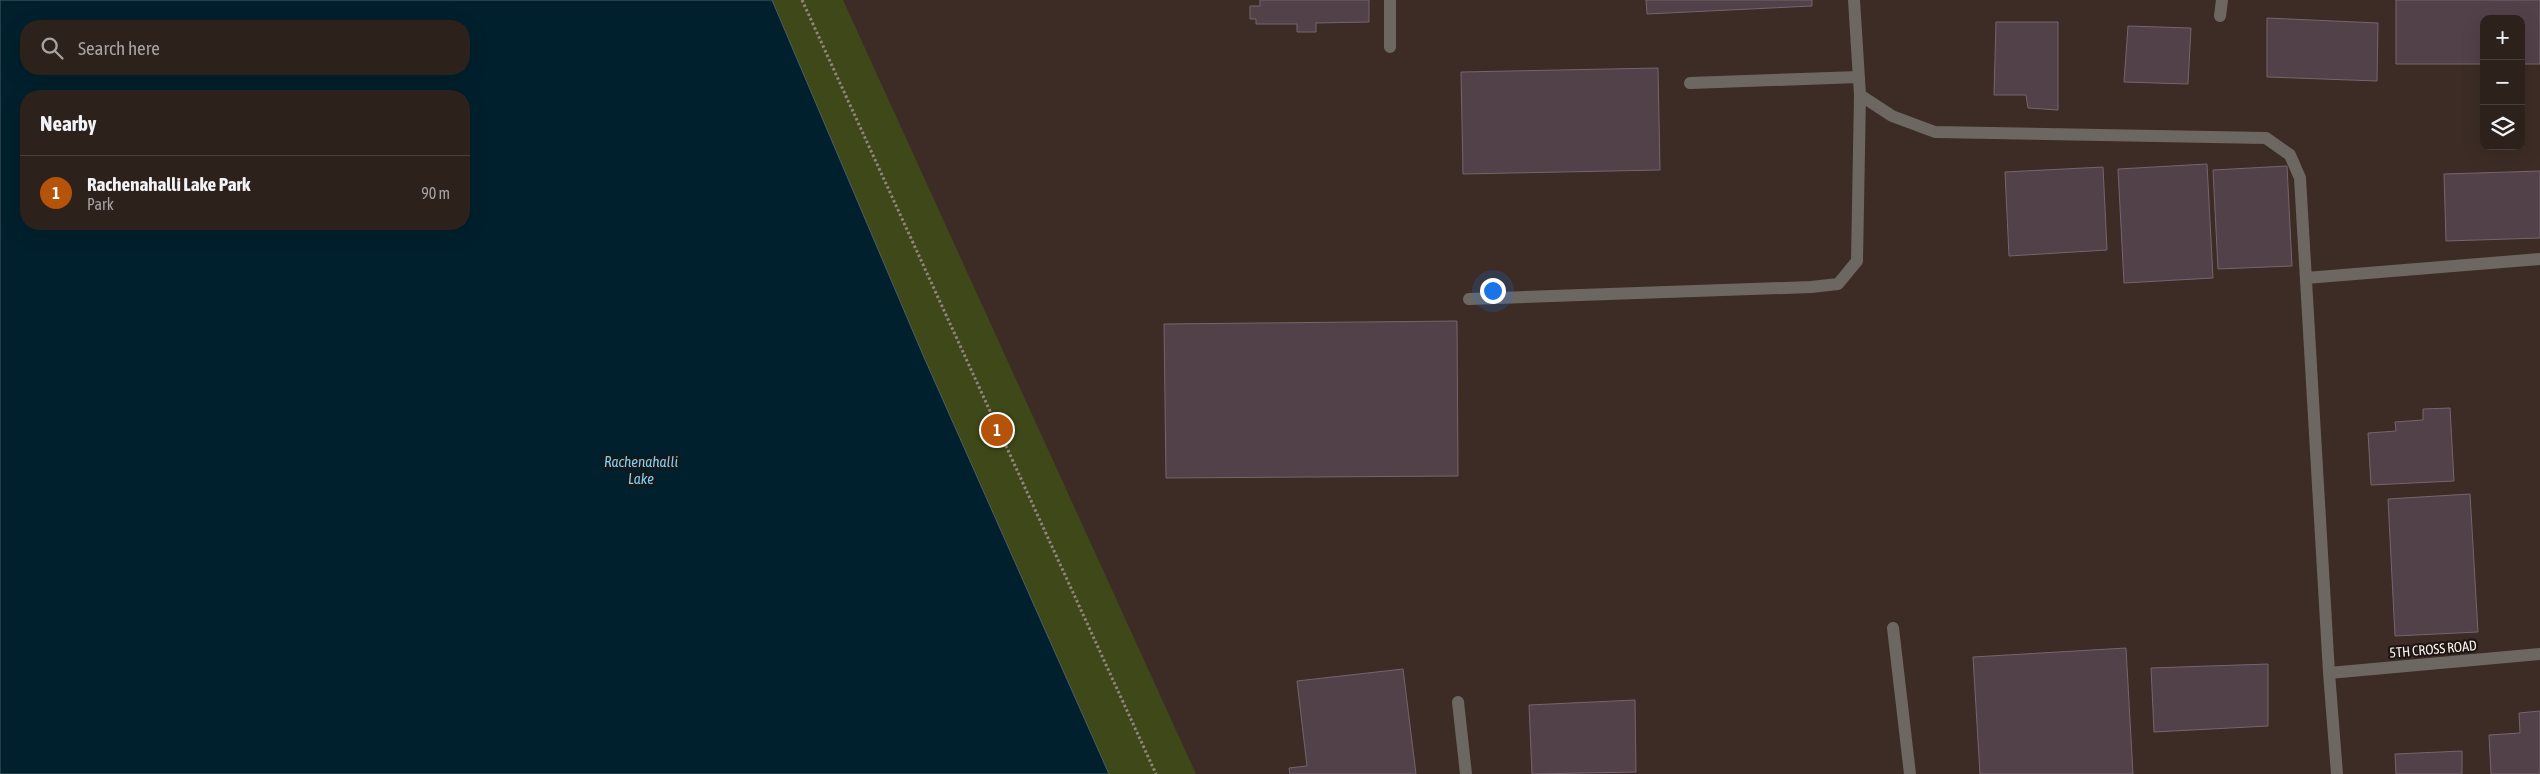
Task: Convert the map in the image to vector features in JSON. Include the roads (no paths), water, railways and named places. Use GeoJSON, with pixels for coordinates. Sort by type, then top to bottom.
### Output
{"type":"FeatureCollection","features":[{"type":"Feature","properties":{"kind":"street"},"geometry":{"type":"LineString","coordinates":[[1390,0],[1390,47]]}},
{"type":"Feature","properties":{"kind":"street"},"geometry":{"type":"LineString","coordinates":[[1469,299],[1812,287],[1838,284],[1857,261],[1860,95],[1854,0]]}},
{"type":"Feature","properties":{"kind":"street"},"geometry":{"type":"LineString","coordinates":[[2220,16],[2222,0]]}},
{"type":"Feature","properties":{"kind":"street"},"geometry":{"type":"LineString","coordinates":[[1690,83],[1859,77]]}},
{"type":"Feature","properties":{"kind":"street"},"geometry":{"type":"LineString","coordinates":[[1860,95],[1892,116],[1935,132],[2266,138],[2290,155],[2300,178],[2329,673],[2337,774]]}},
{"type":"Feature","properties":{"kind":"street"},"geometry":{"type":"LineString","coordinates":[[2306,278],[2540,259]]}},
{"type":"Feature","properties":{"kind":"street"},"geometry":{"type":"LineString","coordinates":[[1893,628],[1910,774]]}},
{"type":"Feature","properties":{"kind":"street","name":"5TH CROSS ROAD"},"geometry":{"type":"LineString","coordinates":[[2329,673],[2540,654]]}},
{"type":"Feature","properties":{"kind":"street"},"geometry":{"type":"LineString","coordinates":[[1458,702],[1466,774]]}},
{"type":"Feature","properties":{"kind":"water","name":"Rachenahalli Lake"},"geometry":{"type":"Polygon","coordinates":[[[0,0],[772,0],[923,355],[1109,774],[0,774],[0,0]]]}},
{"type":"Feature","properties":{"kind":"place","name":"Rachenahalli Lake Park"},"geometry":{"type":"Point","coordinates":[997,430]}}]}
